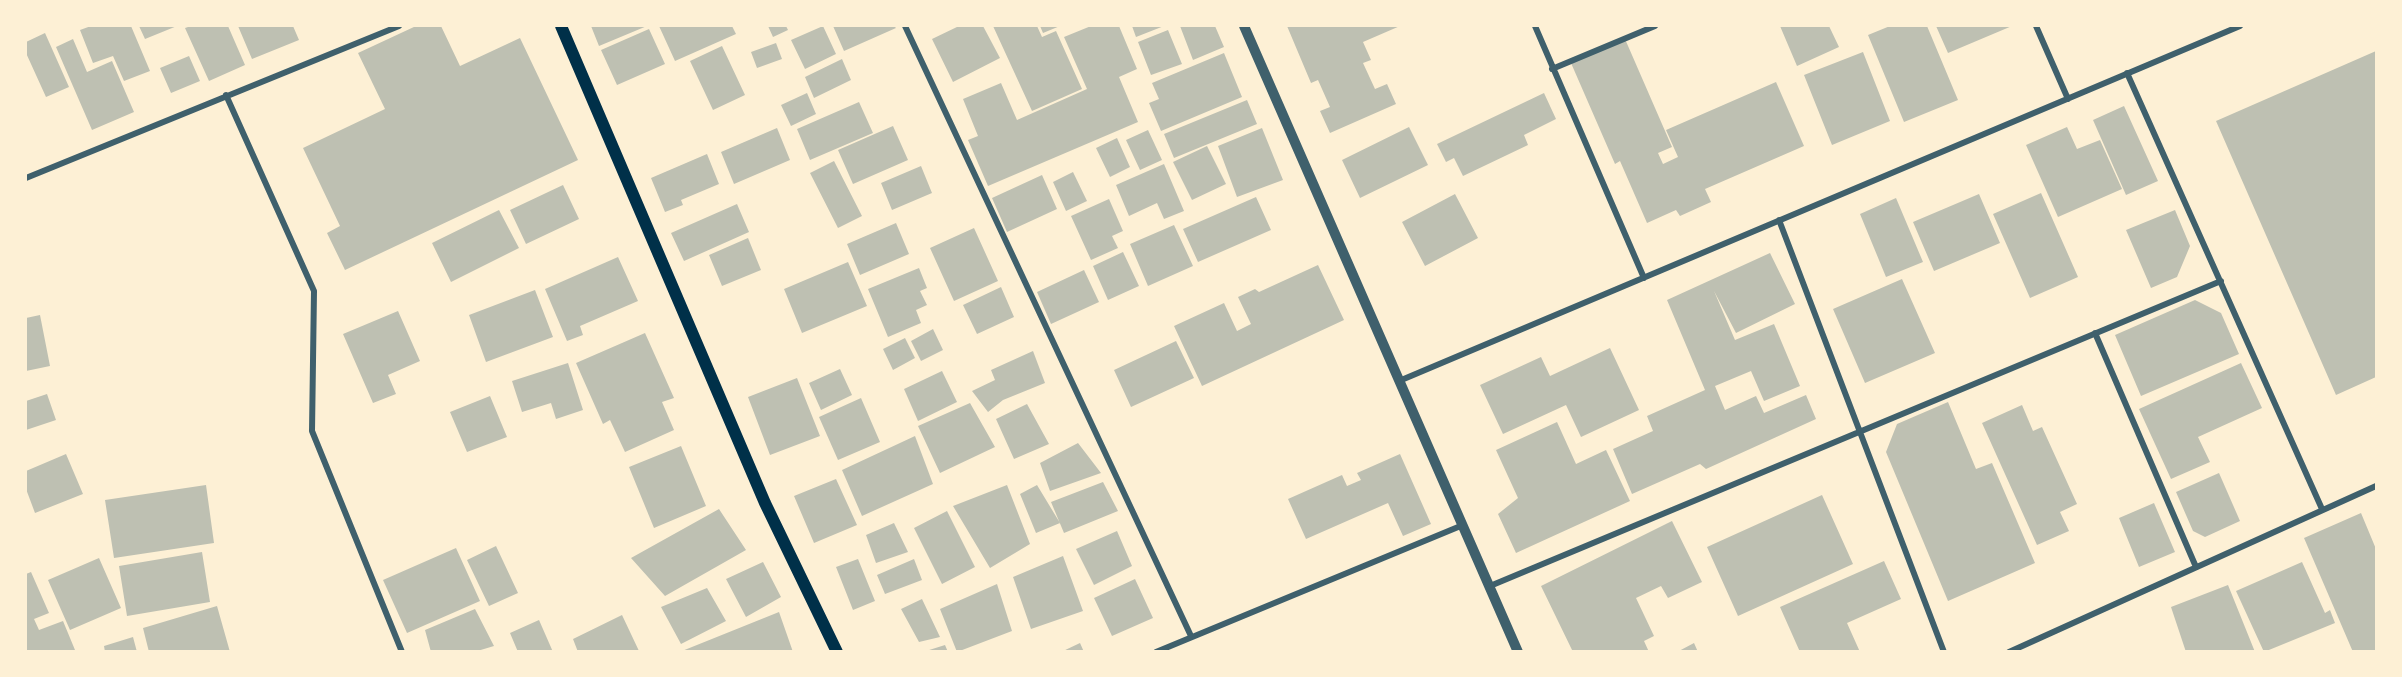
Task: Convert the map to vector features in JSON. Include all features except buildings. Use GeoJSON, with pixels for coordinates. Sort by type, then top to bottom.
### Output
{"type":"FeatureCollection","features":[{"type":"Feature","properties":{"kind":"main road"},"geometry":{"type":"LineString","coordinates":[[561,26],[765,503],[837,651]]}},
{"type":"Feature","properties":{"kind":"street"},"geometry":{"type":"LineString","coordinates":[[26,178],[399,26]]}},
{"type":"Feature","properties":{"kind":"street"},"geometry":{"type":"LineString","coordinates":[[905,26],[1191,636]]}},
{"type":"Feature","properties":{"kind":"street"},"geometry":{"type":"LineString","coordinates":[[1244,26],[1518,651]]}},
{"type":"Feature","properties":{"kind":"street"},"geometry":{"type":"LineString","coordinates":[[1534,26],[1644,278]]}},
{"type":"Feature","properties":{"kind":"street"},"geometry":{"type":"LineString","coordinates":[[1552,69],[1655,26]]}},
{"type":"Feature","properties":{"kind":"street"},"geometry":{"type":"LineString","coordinates":[[2036,26],[2068,99]]}},
{"type":"Feature","properties":{"kind":"street"},"geometry":{"type":"LineString","coordinates":[[1399,381],[2240,26]]}},
{"type":"Feature","properties":{"kind":"street"},"geometry":{"type":"LineString","coordinates":[[2127,73],[2322,509]]}},
{"type":"Feature","properties":{"kind":"street"},"geometry":{"type":"LineString","coordinates":[[226,95],[314,291],[312,431],[402,651]]}},
{"type":"Feature","properties":{"kind":"street"},"geometry":{"type":"LineString","coordinates":[[1779,220],[1944,651]]}},
{"type":"Feature","properties":{"kind":"street"},"geometry":{"type":"LineString","coordinates":[[1490,586],[2221,281]]}},
{"type":"Feature","properties":{"kind":"street"},"geometry":{"type":"LineString","coordinates":[[2094,333],[2196,567]]}},
{"type":"Feature","properties":{"kind":"street"},"geometry":{"type":"LineString","coordinates":[[2009,651],[2376,486]]}},
{"type":"Feature","properties":{"kind":"street"},"geometry":{"type":"LineString","coordinates":[[1156,651],[1463,525]]}}]}
